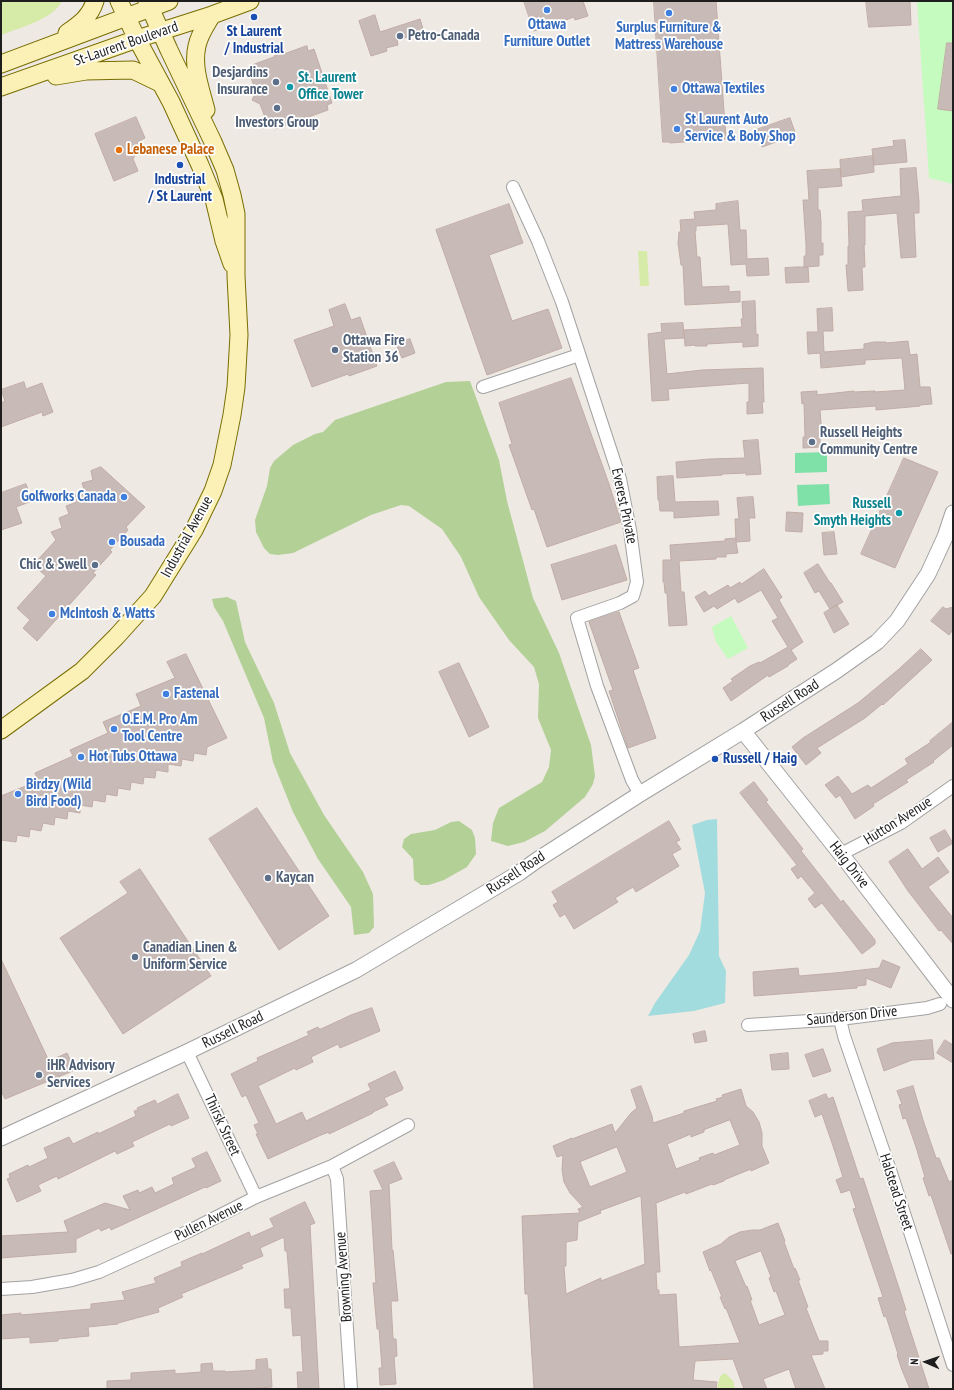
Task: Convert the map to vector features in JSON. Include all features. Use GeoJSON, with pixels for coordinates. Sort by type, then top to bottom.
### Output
{"type":"FeatureCollection","features":[{"type":"Feature","properties":{"kind":"main road"},"geometry":{"type":"LineString","coordinates":[[46,48],[84,20],[89,14],[95,1]]}},
{"type":"Feature","properties":{"kind":"main road","name":"Industrial Avenue"},"geometry":{"type":"LineString","coordinates":[[119,1],[160,83],[175,108],[200,165],[214,200],[224,241],[236,276]]}},
{"type":"Feature","properties":{"kind":"main road","name":"St-Laurent Boulevard"},"geometry":{"type":"LineString","coordinates":[[1,64],[126,16],[148,5],[169,1]]}},
{"type":"Feature","properties":{"kind":"main road","name":"St-Laurent Boulevard"},"geometry":{"type":"LineString","coordinates":[[4,86],[250,1]]}},
{"type":"Feature","properties":{"kind":"main road","name":"Industrial Avenue"},"geometry":{"type":"LineString","coordinates":[[1,730],[82,671],[116,637],[153,596],[194,530],[213,491],[222,465],[236,387],[239,335],[236,276],[236,214],[230,184],[214,142],[148,5]]}},
{"type":"Feature","properties":{"kind":"main road"},"geometry":{"type":"LineString","coordinates":[[212,15],[197,45],[195,56],[197,73],[214,142]]}},
{"type":"Feature","properties":{"kind":"main road"},"geometry":{"type":"LineString","coordinates":[[4,86],[86,71],[108,70],[133,70],[160,83]]}},
{"type":"Feature","properties":{"kind":"street","name":"Everest Private"},"geometry":{"type":"LineString","coordinates":[[512,187],[538,241],[562,302],[620,479],[630,530],[637,582],[632,596],[626,600],[577,618],[597,686],[632,780],[640,794]]}},
{"type":"Feature","properties":{"kind":"street"},"geometry":{"type":"LineString","coordinates":[[483,388],[579,355]]}},
{"type":"Feature","properties":{"kind":"street","name":"Russell Road"},"geometry":{"type":"LineString","coordinates":[[1,1138],[187,1052],[356,970],[519,873],[640,794],[743,731],[836,671],[878,642],[897,621],[928,574],[945,537],[953,513]]}},
{"type":"Feature","properties":{"kind":"street","name":"Haig Drive"},"geometry":{"type":"LineString","coordinates":[[743,731],[841,854],[949,999]]}},
{"type":"Feature","properties":{"kind":"street","name":"Hutton Avenue"},"geometry":{"type":"LineString","coordinates":[[841,854],[900,823],[953,786]]}},
{"type":"Feature","properties":{"kind":"street","name":"Saunderson Drive"},"geometry":{"type":"LineString","coordinates":[[748,1025],[840,1019],[927,1008],[949,999]]}},
{"type":"Feature","properties":{"kind":"street","name":"Halstead Street"},"geometry":{"type":"LineString","coordinates":[[840,1019],[844,1036],[953,1365]]}},
{"type":"Feature","properties":{"kind":"street","name":"Thirsk Street"},"geometry":{"type":"LineString","coordinates":[[187,1052],[256,1197]]}},
{"type":"Feature","properties":{"kind":"street","name":"Pullen Avenue"},"geometry":{"type":"LineString","coordinates":[[1,1289],[32,1287],[72,1280],[99,1272],[189,1231],[256,1197],[332,1166],[408,1125]]}},
{"type":"Feature","properties":{"kind":"street","name":"Browning Avenue"},"geometry":{"type":"LineString","coordinates":[[332,1166],[337,1179],[351,1389]]}},
{"type":"Feature","properties":{"kind":"green space"},"geometry":{"type":"Polygon","coordinates":[[[1,1],[62,1],[52,13],[44,18],[1,35],[1,1]]]}},
{"type":"Feature","properties":{"kind":"green space"},"geometry":{"type":"Polygon","coordinates":[[[917,1],[953,1],[953,184],[929,178],[917,1]]]}},
{"type":"Feature","properties":{"kind":"green space"},"geometry":{"type":"Polygon","coordinates":[[[638,251],[647,251],[649,286],[640,286],[638,251]]]}},
{"type":"Feature","properties":{"kind":"green space"},"geometry":{"type":"Polygon","coordinates":[[[470,381],[499,460],[507,501],[533,598],[559,653],[591,745],[595,776],[593,784],[585,797],[545,831],[524,842],[508,846],[491,841],[493,823],[499,808],[542,782],[549,767],[551,750],[538,718],[539,684],[534,667],[509,640],[479,597],[461,557],[442,529],[409,506],[401,505],[371,515],[293,553],[278,555],[270,554],[264,548],[256,532],[255,520],[267,486],[270,468],[274,461],[293,445],[315,434],[323,432],[335,420],[446,382],[470,381]]]}},
{"type":"Feature","properties":{"kind":"green space"},"geometry":{"type":"Polygon","coordinates":[[[827,452],[827,472],[795,473],[795,453],[827,452]]]}},
{"type":"Feature","properties":{"kind":"green space"},"geometry":{"type":"Polygon","coordinates":[[[829,484],[830,504],[798,506],[797,485],[829,484]]]}},
{"type":"Feature","properties":{"kind":"green space"},"geometry":{"type":"Polygon","coordinates":[[[227,597],[236,601],[245,642],[274,703],[290,753],[324,815],[363,872],[373,894],[374,927],[369,933],[354,935],[351,907],[318,859],[293,812],[273,762],[264,718],[223,621],[214,607],[212,599],[227,597]]]}},
{"type":"Feature","properties":{"kind":"green space"},"geometry":{"type":"Polygon","coordinates":[[[731,616],[748,648],[728,659],[716,642],[712,627],[731,616]]]}},
{"type":"Feature","properties":{"kind":"green space"},"geometry":{"type":"Polygon","coordinates":[[[459,821],[472,830],[475,838],[476,854],[467,867],[444,880],[429,885],[421,885],[414,880],[413,859],[402,847],[404,839],[411,834],[435,830],[451,822],[459,821]]]}},
{"type":"Feature","properties":{"kind":"green space"},"geometry":{"type":"Polygon","coordinates":[[[725,1373],[733,1381],[735,1389],[717,1389],[720,1378],[725,1373]]]}},
{"type":"Feature","properties":{"kind":"water"},"geometry":{"type":"Polygon","coordinates":[[[717,819],[719,956],[726,971],[725,1003],[694,1011],[648,1016],[655,1003],[689,955],[700,931],[705,893],[692,825],[707,820],[717,819]]]}},
{"type":"Feature","properties":{"kind":"building"},"geometry":{"type":"Polygon","coordinates":[[[524,1],[583,1],[588,16],[575,20],[574,17],[534,31],[524,1]]]}},
{"type":"Feature","properties":{"kind":"building"},"geometry":{"type":"Polygon","coordinates":[[[654,1],[716,1],[726,139],[670,143],[663,142],[654,1]]]}},
{"type":"Feature","properties":{"kind":"building"},"geometry":{"type":"Polygon","coordinates":[[[866,1],[910,1],[911,25],[869,27],[866,1]]]}},
{"type":"Feature","properties":{"kind":"building"},"geometry":{"type":"Polygon","coordinates":[[[375,15],[380,32],[420,19],[424,32],[397,40],[398,45],[386,48],[387,51],[371,56],[359,21],[375,15]]]}},
{"type":"Feature","properties":{"kind":"building"},"geometry":{"type":"Polygon","coordinates":[[[947,43],[953,43],[953,111],[938,109],[947,43]]]}},
{"type":"Feature","properties":{"kind":"building","name":"St. Laurent Office Tower"},"geometry":{"type":"Polygon","coordinates":[[[307,46],[308,51],[314,49],[332,103],[327,105],[328,110],[275,129],[273,124],[268,125],[260,104],[252,100],[256,92],[248,69],[253,67],[252,65],[274,57],[278,49],[286,53],[307,46]]]}},
{"type":"Feature","properties":{"kind":"building","name":"Lebanese Palace"},"geometry":{"type":"Polygon","coordinates":[[[136,117],[145,138],[137,142],[139,147],[133,159],[138,171],[114,181],[95,134],[136,117]]]}},
{"type":"Feature","properties":{"kind":"building"},"geometry":{"type":"Polygon","coordinates":[[[790,118],[796,135],[762,147],[756,130],[790,118]]]}},
{"type":"Feature","properties":{"kind":"building"},"geometry":{"type":"Polygon","coordinates":[[[905,140],[907,162],[874,165],[872,149],[894,146],[893,141],[905,140]]]}},
{"type":"Feature","properties":{"kind":"building"},"geometry":{"type":"Polygon","coordinates":[[[873,156],[874,172],[841,177],[840,160],[873,156]]]}},
{"type":"Feature","properties":{"kind":"building"},"geometry":{"type":"Polygon","coordinates":[[[916,168],[919,213],[914,213],[916,257],[901,258],[897,213],[865,216],[865,267],[862,267],[863,290],[848,291],[846,265],[848,265],[849,246],[848,212],[863,211],[862,200],[901,196],[900,169],[916,168]]]}},
{"type":"Feature","properties":{"kind":"building"},"geometry":{"type":"Polygon","coordinates":[[[840,169],[842,186],[818,188],[818,210],[820,210],[823,255],[819,255],[819,266],[804,267],[806,244],[803,200],[809,200],[807,171],[840,169]]]}},
{"type":"Feature","properties":{"kind":"building"},"geometry":{"type":"Polygon","coordinates":[[[738,201],[740,230],[746,230],[747,259],[768,258],[769,275],[747,276],[746,264],[731,265],[728,224],[696,226],[697,257],[700,257],[702,287],[729,286],[729,292],[740,291],[740,302],[685,305],[683,265],[681,265],[678,243],[679,232],[681,232],[680,220],[695,219],[694,212],[716,210],[716,204],[738,201]]]}},
{"type":"Feature","properties":{"kind":"building"},"geometry":{"type":"Polygon","coordinates":[[[509,204],[523,243],[489,255],[512,321],[548,309],[562,348],[487,375],[436,230],[509,204]]]}},
{"type":"Feature","properties":{"kind":"building"},"geometry":{"type":"Polygon","coordinates":[[[808,267],[809,282],[786,283],[785,268],[808,267]]]}},
{"type":"Feature","properties":{"kind":"building"},"geometry":{"type":"Polygon","coordinates":[[[755,301],[756,335],[758,334],[758,346],[743,347],[743,342],[707,344],[707,346],[685,346],[684,330],[742,327],[742,302],[755,301]]]}},
{"type":"Feature","properties":{"kind":"building","name":"Ottawa Fire Station 36"},"geometry":{"type":"Polygon","coordinates":[[[345,304],[351,320],[360,317],[377,366],[349,376],[348,374],[312,387],[294,340],[334,326],[329,310],[345,304]]]}},
{"type":"Feature","properties":{"kind":"building"},"geometry":{"type":"Polygon","coordinates":[[[832,308],[833,331],[823,331],[824,352],[864,349],[864,344],[874,342],[886,343],[908,341],[910,355],[917,354],[920,387],[930,387],[932,404],[876,410],[876,406],[820,410],[822,436],[820,436],[820,447],[803,448],[803,437],[805,437],[804,403],[802,404],[801,392],[817,391],[817,395],[854,391],[875,392],[905,390],[902,358],[865,360],[865,364],[821,368],[820,353],[808,354],[807,332],[818,332],[817,309],[832,308]]]}},
{"type":"Feature","properties":{"kind":"building"},"geometry":{"type":"Polygon","coordinates":[[[683,323],[684,338],[664,339],[667,374],[702,370],[763,368],[763,413],[747,414],[747,402],[749,402],[749,383],[668,389],[669,400],[652,401],[648,334],[662,332],[661,324],[683,323]]]}},
{"type":"Feature","properties":{"kind":"building"},"geometry":{"type":"Polygon","coordinates":[[[410,339],[415,353],[402,358],[396,344],[410,339]]]}},
{"type":"Feature","properties":{"kind":"building"},"geometry":{"type":"Polygon","coordinates":[[[571,378],[621,522],[547,547],[509,445],[512,444],[499,403],[571,378]]]}},
{"type":"Feature","properties":{"kind":"building"},"geometry":{"type":"Polygon","coordinates":[[[24,382],[26,389],[42,383],[53,412],[43,416],[42,412],[1,427],[1,403],[5,401],[1,390],[24,382]]]}},
{"type":"Feature","properties":{"kind":"building"},"geometry":{"type":"Polygon","coordinates":[[[758,440],[761,474],[722,474],[677,478],[676,462],[745,458],[743,441],[758,440]]]}},
{"type":"Feature","properties":{"kind":"building","name":"Russell Smyth Heights"},"geometry":{"type":"Polygon","coordinates":[[[904,458],[938,472],[895,568],[861,554],[904,458]]]}},
{"type":"Feature","properties":{"kind":"building"},"geometry":{"type":"Polygon","coordinates":[[[101,467],[145,507],[126,527],[128,530],[110,550],[112,552],[93,573],[96,575],[37,641],[23,628],[30,620],[17,608],[46,576],[33,565],[56,540],[51,532],[62,528],[59,518],[69,514],[66,506],[77,502],[75,494],[85,492],[82,483],[93,480],[91,471],[101,467]]]}},
{"type":"Feature","properties":{"kind":"building"},"geometry":{"type":"Polygon","coordinates":[[[673,476],[675,502],[718,501],[719,515],[674,518],[674,511],[660,511],[657,477],[673,476]]]}},
{"type":"Feature","properties":{"kind":"building"},"geometry":{"type":"Polygon","coordinates":[[[26,484],[32,501],[16,507],[22,523],[1,530],[1,493],[26,484]]]}},
{"type":"Feature","properties":{"kind":"building"},"geometry":{"type":"Polygon","coordinates":[[[753,497],[755,518],[749,518],[750,541],[736,542],[738,553],[726,554],[726,557],[716,557],[716,559],[679,561],[681,592],[684,592],[687,625],[669,626],[667,593],[665,593],[663,582],[663,560],[671,560],[670,545],[725,541],[725,539],[736,538],[735,519],[739,519],[737,498],[753,497]]]}},
{"type":"Feature","properties":{"kind":"building"},"geometry":{"type":"Polygon","coordinates":[[[787,512],[803,513],[802,532],[786,531],[787,512]]]}},
{"type":"Feature","properties":{"kind":"building"},"geometry":{"type":"Polygon","coordinates":[[[834,532],[837,554],[824,555],[822,533],[834,532]]]}},
{"type":"Feature","properties":{"kind":"building"},"geometry":{"type":"Polygon","coordinates":[[[616,545],[627,580],[562,600],[551,565],[616,545]]]}},
{"type":"Feature","properties":{"kind":"building"},"geometry":{"type":"Polygon","coordinates":[[[818,564],[843,602],[830,609],[819,591],[815,593],[804,573],[818,564]]]}},
{"type":"Feature","properties":{"kind":"building"},"geometry":{"type":"Polygon","coordinates":[[[764,569],[782,597],[779,600],[803,642],[791,650],[797,659],[769,677],[768,675],[731,701],[723,688],[733,681],[731,679],[750,666],[759,662],[760,663],[788,647],[772,621],[778,618],[761,590],[738,603],[735,598],[717,609],[714,606],[704,612],[695,597],[705,591],[709,596],[728,585],[730,588],[740,582],[741,584],[764,569]]]}},
{"type":"Feature","properties":{"kind":"building"},"geometry":{"type":"Polygon","coordinates":[[[837,605],[849,624],[834,633],[824,613],[837,605]]]}},
{"type":"Feature","properties":{"kind":"building"},"geometry":{"type":"Polygon","coordinates":[[[943,607],[946,609],[953,607],[953,630],[949,635],[931,621],[943,607]]]}},
{"type":"Feature","properties":{"kind":"building"},"geometry":{"type":"Polygon","coordinates":[[[619,612],[639,668],[633,670],[656,738],[628,748],[609,691],[613,690],[589,622],[619,612]]]}},
{"type":"Feature","properties":{"kind":"building"},"geometry":{"type":"Polygon","coordinates":[[[921,649],[932,660],[883,705],[882,704],[865,718],[817,748],[821,753],[806,765],[792,747],[803,738],[858,703],[921,649]]]}},
{"type":"Feature","properties":{"kind":"building"},"geometry":{"type":"Polygon","coordinates":[[[186,654],[227,738],[207,747],[206,755],[194,753],[193,761],[182,759],[181,766],[168,764],[168,772],[156,770],[155,778],[144,777],[143,784],[131,782],[130,790],[118,788],[117,796],[106,794],[105,802],[93,800],[92,807],[80,805],[80,813],[68,811],[67,819],[55,817],[54,825],[43,823],[41,831],[30,829],[29,837],[17,835],[16,842],[1,840],[1,796],[38,781],[35,773],[73,756],[70,750],[108,733],[103,722],[141,706],[136,694],[175,678],[167,662],[186,654]]]}},
{"type":"Feature","properties":{"kind":"building"},"geometry":{"type":"Polygon","coordinates":[[[459,663],[489,727],[469,737],[439,672],[459,663]]]}},
{"type":"Feature","properties":{"kind":"building"},"geometry":{"type":"Polygon","coordinates":[[[953,722],[953,745],[933,761],[934,762],[906,780],[908,782],[873,804],[874,806],[855,819],[840,795],[836,798],[825,785],[838,776],[852,794],[868,785],[871,788],[908,764],[905,759],[931,742],[930,741],[953,722]]]}},
{"type":"Feature","properties":{"kind":"building"},"geometry":{"type":"Polygon","coordinates":[[[754,782],[768,800],[766,802],[803,849],[801,851],[841,902],[843,900],[875,940],[875,944],[862,954],[822,903],[815,908],[808,899],[815,893],[801,876],[798,879],[791,869],[797,865],[740,793],[754,782]]]}},
{"type":"Feature","properties":{"kind":"building","name":"Kaycan"},"geometry":{"type":"Polygon","coordinates":[[[257,808],[329,916],[279,950],[209,839],[257,808]]]}},
{"type":"Feature","properties":{"kind":"building"},"geometry":{"type":"Polygon","coordinates":[[[669,821],[680,840],[676,842],[681,849],[672,854],[679,866],[636,892],[633,887],[615,898],[618,902],[574,929],[565,914],[560,917],[553,905],[558,902],[552,892],[669,821]]]}},
{"type":"Feature","properties":{"kind":"building"},"geometry":{"type":"Polygon","coordinates":[[[945,830],[953,843],[938,852],[930,838],[945,830]]]}},
{"type":"Feature","properties":{"kind":"building"},"geometry":{"type":"Polygon","coordinates":[[[908,849],[922,869],[938,857],[949,872],[928,887],[953,918],[953,944],[941,930],[939,931],[908,891],[889,862],[908,849]]]}},
{"type":"Feature","properties":{"kind":"building","name":"Canadian Linen & Uniform Service"},"geometry":{"type":"Polygon","coordinates":[[[140,869],[211,976],[123,1034],[60,938],[128,893],[120,882],[140,869]]]}},
{"type":"Feature","properties":{"kind":"building"},"geometry":{"type":"Polygon","coordinates":[[[1,959],[49,1061],[67,1053],[75,1070],[5,1099],[1,1091],[1,959]]]}},
{"type":"Feature","properties":{"kind":"building"},"geometry":{"type":"Polygon","coordinates":[[[883,960],[900,967],[891,988],[866,978],[866,985],[857,986],[857,988],[754,996],[753,972],[798,968],[799,976],[835,973],[879,968],[883,960]]]}},
{"type":"Feature","properties":{"kind":"building"},"geometry":{"type":"Polygon","coordinates":[[[372,1008],[380,1031],[340,1048],[338,1044],[311,1057],[313,1062],[296,1070],[295,1068],[258,1086],[276,1124],[302,1112],[306,1121],[371,1090],[368,1084],[395,1071],[403,1088],[402,1090],[384,1098],[388,1105],[373,1113],[329,1134],[329,1132],[321,1135],[268,1159],[256,1134],[258,1134],[254,1125],[259,1123],[246,1095],[242,1097],[231,1074],[258,1061],[257,1058],[309,1035],[307,1032],[318,1027],[321,1029],[351,1015],[372,1008]]]}},
{"type":"Feature","properties":{"kind":"building"},"geometry":{"type":"Polygon","coordinates":[[[705,1031],[707,1041],[695,1043],[693,1034],[705,1031]]]}},
{"type":"Feature","properties":{"kind":"building"},"geometry":{"type":"Polygon","coordinates":[[[932,1040],[934,1059],[912,1060],[884,1071],[877,1049],[892,1043],[932,1040]]]}},
{"type":"Feature","properties":{"kind":"building"},"geometry":{"type":"Polygon","coordinates":[[[945,1040],[953,1045],[953,1063],[937,1053],[945,1040]]]}},
{"type":"Feature","properties":{"kind":"building"},"geometry":{"type":"Polygon","coordinates":[[[823,1049],[831,1071],[813,1077],[805,1055],[823,1049]]]}},
{"type":"Feature","properties":{"kind":"building"},"geometry":{"type":"Polygon","coordinates":[[[788,1053],[789,1069],[772,1070],[770,1055],[788,1053]]]}},
{"type":"Feature","properties":{"kind":"building"},"geometry":{"type":"Polygon","coordinates":[[[641,1086],[652,1116],[653,1123],[684,1113],[684,1111],[717,1101],[716,1099],[723,1097],[722,1095],[741,1089],[746,1106],[753,1112],[759,1122],[762,1133],[762,1146],[769,1163],[713,1185],[712,1184],[686,1194],[685,1192],[656,1203],[660,1272],[656,1272],[657,1290],[659,1290],[659,1295],[676,1294],[679,1347],[740,1343],[720,1297],[722,1297],[703,1252],[721,1244],[729,1237],[740,1232],[760,1230],[778,1223],[794,1269],[795,1268],[800,1280],[798,1280],[808,1307],[806,1308],[819,1341],[828,1341],[828,1351],[823,1351],[823,1354],[811,1355],[825,1389],[796,1389],[789,1369],[763,1379],[767,1389],[744,1389],[733,1359],[695,1361],[693,1380],[717,1382],[716,1389],[534,1389],[528,1294],[525,1294],[522,1216],[580,1213],[578,1209],[583,1207],[570,1193],[564,1182],[562,1170],[563,1155],[557,1157],[553,1146],[612,1124],[615,1133],[631,1113],[637,1108],[631,1090],[641,1086]],[[730,1120],[704,1130],[704,1132],[691,1137],[691,1134],[667,1144],[676,1169],[700,1160],[699,1158],[713,1153],[714,1155],[740,1145],[730,1120]],[[617,1147],[580,1162],[590,1187],[627,1172],[617,1147]],[[641,1196],[600,1211],[601,1213],[578,1222],[577,1240],[566,1242],[566,1266],[564,1266],[566,1294],[601,1278],[601,1281],[645,1264],[641,1196]],[[761,1251],[735,1261],[746,1287],[747,1286],[752,1300],[750,1300],[759,1325],[785,1315],[776,1291],[774,1292],[769,1278],[771,1277],[761,1251]]]}},
{"type":"Feature","properties":{"kind":"building"},"geometry":{"type":"Polygon","coordinates":[[[913,1086],[936,1158],[939,1158],[949,1182],[953,1180],[953,1254],[951,1254],[931,1195],[929,1196],[916,1147],[906,1118],[903,1119],[899,1105],[902,1104],[897,1091],[913,1086]]]}},
{"type":"Feature","properties":{"kind":"building"},"geometry":{"type":"Polygon","coordinates":[[[178,1094],[189,1118],[171,1126],[170,1124],[132,1142],[134,1146],[117,1154],[115,1151],[58,1179],[57,1176],[38,1185],[41,1191],[17,1202],[7,1179],[10,1178],[9,1174],[48,1158],[44,1148],[69,1137],[73,1144],[98,1132],[98,1134],[136,1116],[134,1111],[138,1110],[137,1108],[155,1100],[157,1104],[178,1094]]]}},
{"type":"Feature","properties":{"kind":"building"},"geometry":{"type":"Polygon","coordinates":[[[826,1094],[828,1099],[833,1097],[860,1179],[863,1178],[906,1310],[904,1311],[929,1389],[910,1389],[902,1370],[886,1316],[884,1317],[878,1298],[883,1297],[853,1209],[856,1208],[850,1190],[841,1193],[836,1180],[843,1177],[822,1114],[815,1117],[809,1101],[826,1094]]]}},
{"type":"Feature","properties":{"kind":"building"},"geometry":{"type":"Polygon","coordinates":[[[207,1152],[221,1181],[111,1230],[110,1227],[101,1231],[99,1228],[76,1239],[76,1252],[1,1258],[1,1236],[68,1232],[64,1221],[105,1203],[130,1210],[123,1196],[138,1190],[139,1193],[152,1187],[155,1193],[174,1184],[172,1178],[196,1167],[192,1159],[207,1152]]]}},
{"type":"Feature","properties":{"kind":"building"},"geometry":{"type":"Polygon","coordinates":[[[394,1162],[402,1179],[389,1184],[392,1250],[398,1301],[391,1301],[393,1339],[396,1339],[397,1356],[394,1357],[396,1384],[380,1385],[379,1368],[382,1368],[373,1283],[376,1283],[370,1191],[383,1190],[374,1171],[394,1162]]]}},
{"type":"Feature","properties":{"kind":"building"},"geometry":{"type":"Polygon","coordinates":[[[305,1202],[315,1223],[310,1225],[319,1389],[298,1389],[297,1372],[303,1372],[301,1335],[293,1336],[291,1308],[285,1308],[284,1289],[290,1289],[287,1251],[285,1251],[284,1237],[260,1248],[263,1256],[241,1265],[243,1268],[181,1294],[183,1297],[158,1308],[159,1312],[118,1324],[88,1327],[89,1336],[58,1339],[58,1341],[30,1343],[30,1337],[1,1339],[1,1315],[21,1313],[21,1315],[91,1309],[91,1304],[125,1300],[122,1292],[156,1283],[154,1278],[182,1266],[181,1262],[249,1232],[251,1237],[274,1227],[270,1219],[305,1202]]]}},
{"type":"Feature","properties":{"kind":"building"},"geometry":{"type":"Polygon","coordinates":[[[267,1359],[268,1369],[271,1369],[272,1387],[244,1389],[107,1389],[107,1381],[131,1380],[131,1373],[175,1370],[175,1374],[201,1372],[201,1364],[212,1363],[213,1371],[225,1372],[256,1370],[256,1360],[267,1359]]]}},
{"type":"Feature","properties":{"kind":"place","name":"Ottawa Furniture Outlet"},"geometry":{"type":"Point","coordinates":[547,10]}},
{"type":"Feature","properties":{"kind":"place","name":"Surplus Furniture & Mattress Warehouse"},"geometry":{"type":"Point","coordinates":[669,13]}},
{"type":"Feature","properties":{"kind":"place","name":"St Laurent / Industrial"},"geometry":{"type":"Point","coordinates":[254,17]}},
{"type":"Feature","properties":{"kind":"place","name":"Petro-Canada"},"geometry":{"type":"Point","coordinates":[400,36]}},
{"type":"Feature","properties":{"kind":"place","name":"Desjardins Insurance"},"geometry":{"type":"Point","coordinates":[276,82]}},
{"type":"Feature","properties":{"kind":"place","name":"St. Laurent Office Tower"},"geometry":{"type":"Point","coordinates":[290,87]}},
{"type":"Feature","properties":{"kind":"place","name":"Ottawa Textiles"},"geometry":{"type":"Point","coordinates":[674,89]}},
{"type":"Feature","properties":{"kind":"place","name":"Investors Group"},"geometry":{"type":"Point","coordinates":[277,108]}},
{"type":"Feature","properties":{"kind":"place","name":"St Laurent Auto Service & Boby Shop"},"geometry":{"type":"Point","coordinates":[677,129]}},
{"type":"Feature","properties":{"kind":"place","name":"Lebanese Palace"},"geometry":{"type":"Point","coordinates":[119,150]}},
{"type":"Feature","properties":{"kind":"place","name":"Industrial / St Laurent"},"geometry":{"type":"Point","coordinates":[180,165]}},
{"type":"Feature","properties":{"kind":"place","name":"Ottawa Fire Station 36"},"geometry":{"type":"Point","coordinates":[335,350]}},
{"type":"Feature","properties":{"kind":"place","name":"Russell Heights Community Centre"},"geometry":{"type":"Point","coordinates":[812,442]}},
{"type":"Feature","properties":{"kind":"place","name":"Golfworks Canada"},"geometry":{"type":"Point","coordinates":[124,497]}},
{"type":"Feature","properties":{"kind":"place","name":"Russell Smyth Heights"},"geometry":{"type":"Point","coordinates":[899,513]}},
{"type":"Feature","properties":{"kind":"place","name":"Bousada"},"geometry":{"type":"Point","coordinates":[112,542]}},
{"type":"Feature","properties":{"kind":"place","name":"Chic & Swell"},"geometry":{"type":"Point","coordinates":[95,565]}},
{"type":"Feature","properties":{"kind":"place","name":"McIntosh & Watts"},"geometry":{"type":"Point","coordinates":[52,614]}},
{"type":"Feature","properties":{"kind":"place","name":"Fastenal"},"geometry":{"type":"Point","coordinates":[166,694]}},
{"type":"Feature","properties":{"kind":"place","name":"O.E.M. Pro Am Tool Centre"},"geometry":{"type":"Point","coordinates":[114,729]}},
{"type":"Feature","properties":{"kind":"place","name":"Hot Tubs Ottawa"},"geometry":{"type":"Point","coordinates":[81,757]}},
{"type":"Feature","properties":{"kind":"place","name":"Russell / Haig"},"geometry":{"type":"Point","coordinates":[715,759]}},
{"type":"Feature","properties":{"kind":"place","name":"Birdzy (Wild Bird Food)"},"geometry":{"type":"Point","coordinates":[18,794]}},
{"type":"Feature","properties":{"kind":"place","name":"Kaycan"},"geometry":{"type":"Point","coordinates":[268,878]}},
{"type":"Feature","properties":{"kind":"place","name":"Canadian Linen & Uniform Service"},"geometry":{"type":"Point","coordinates":[135,957]}},
{"type":"Feature","properties":{"kind":"place","name":"iHR Advisory Services"},"geometry":{"type":"Point","coordinates":[39,1075]}}]}
